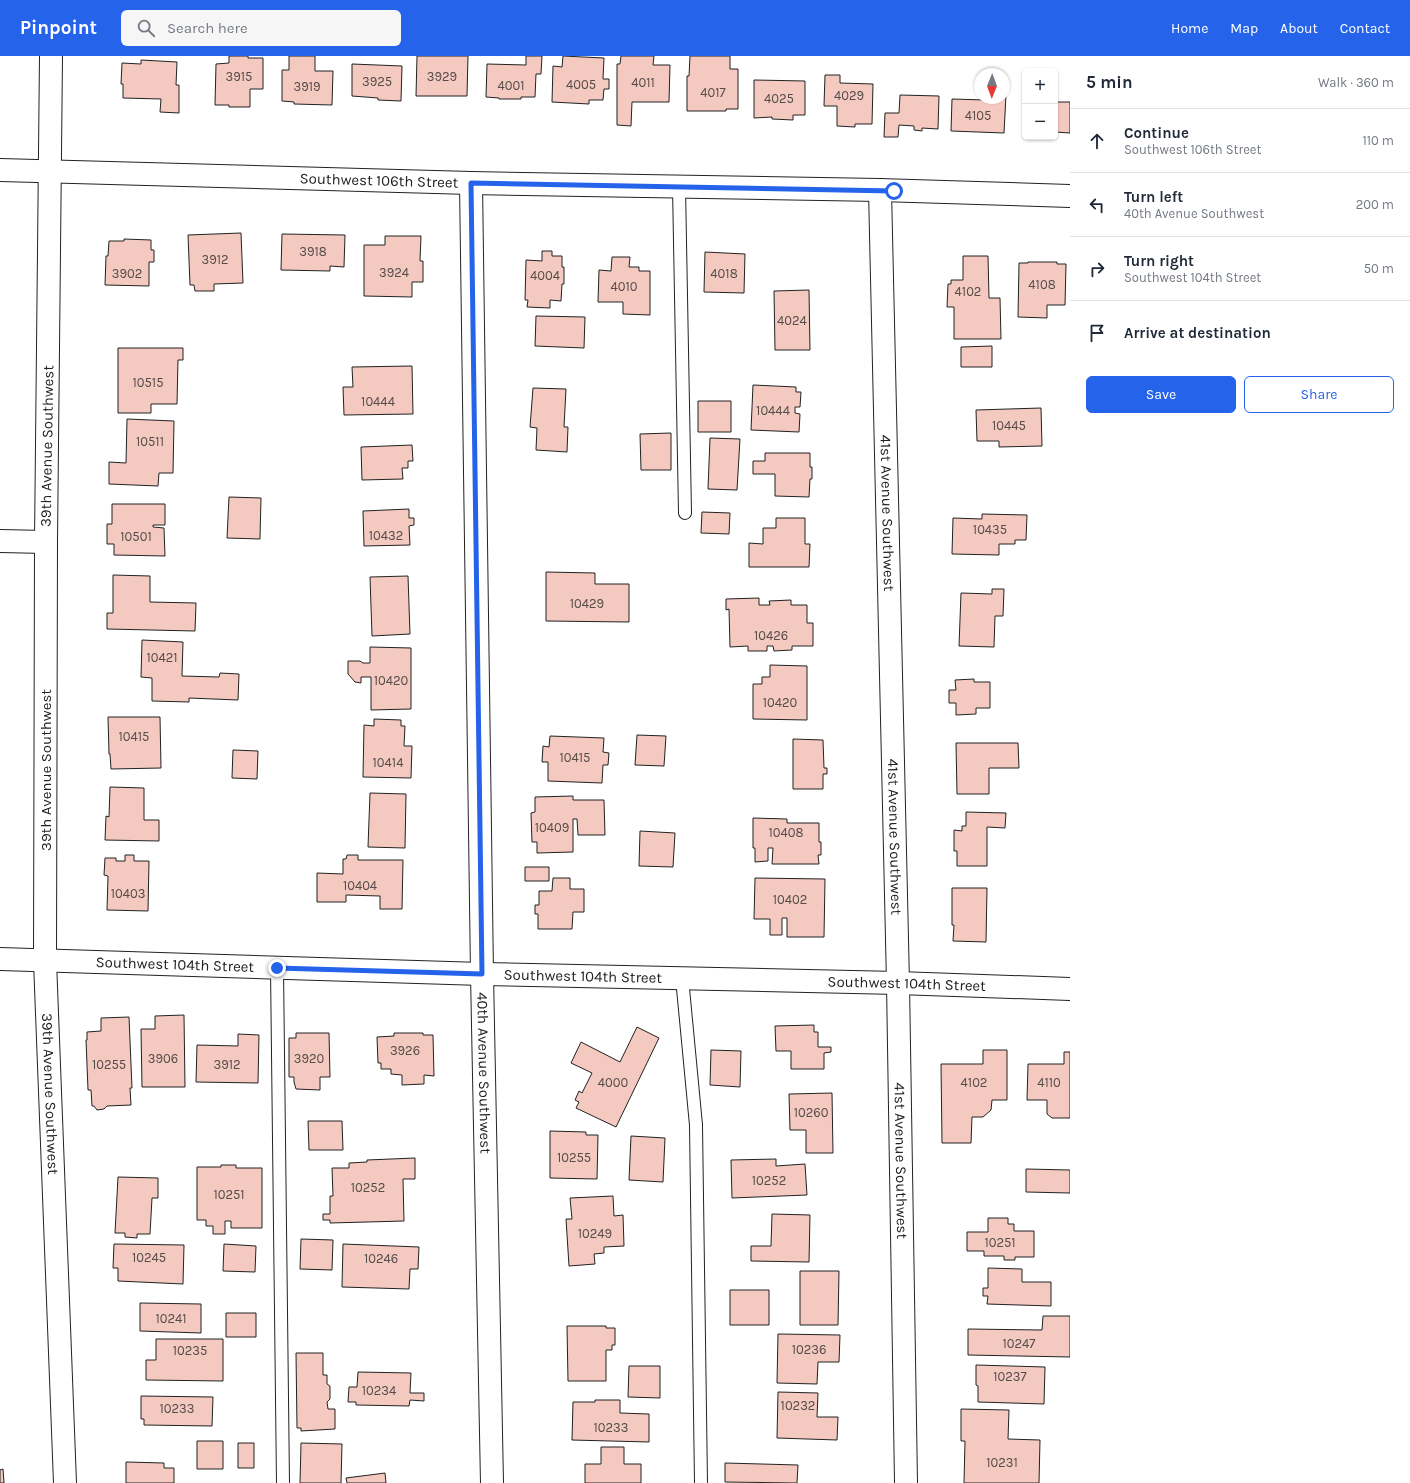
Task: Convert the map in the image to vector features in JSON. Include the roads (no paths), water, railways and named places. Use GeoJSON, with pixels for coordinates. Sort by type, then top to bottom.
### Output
{"type":"FeatureCollection","features":[{"type":"Feature","properties":{"kind":"street","name":"39th Avenue Southwest"},"geometry":{"type":"LineString","coordinates":[[51,56],[46,542],[45,961],[65,1483]]}},
{"type":"Feature","properties":{"kind":"street","name":"Southwest 106th Street"},"geometry":{"type":"LineString","coordinates":[[0,170],[471,183],[880,190],[1070,196]]}},
{"type":"Feature","properties":{"kind":"street","name":"40th Avenue Southwest"},"geometry":{"type":"LineString","coordinates":[[471,183],[482,974],[492,1483]]}},
{"type":"Feature","properties":{"kind":"street","name":"41st Avenue Southwest"},"geometry":{"type":"LineString","coordinates":[[880,190],[898,983],[906,1483]]}},
{"type":"Feature","properties":{"kind":"street"},"geometry":{"type":"LineString","coordinates":[[0,541],[46,542]]}},
{"type":"Feature","properties":{"kind":"street","name":"Southwest 104th Street"},"geometry":{"type":"LineString","coordinates":[[0,959],[482,974],[898,983],[1070,989]]}},
{"type":"Feature","properties":{"kind":"lane"},"geometry":{"type":"LineString","coordinates":[[679,187],[685,513]]}},
{"type":"Feature","properties":{"kind":"lane"},"geometry":{"type":"LineString","coordinates":[[277,968],[282,1483]]}},
{"type":"Feature","properties":{"kind":"lane"},"geometry":{"type":"LineString","coordinates":[[682,978],[696,1126],[701,1483]]}}]}
